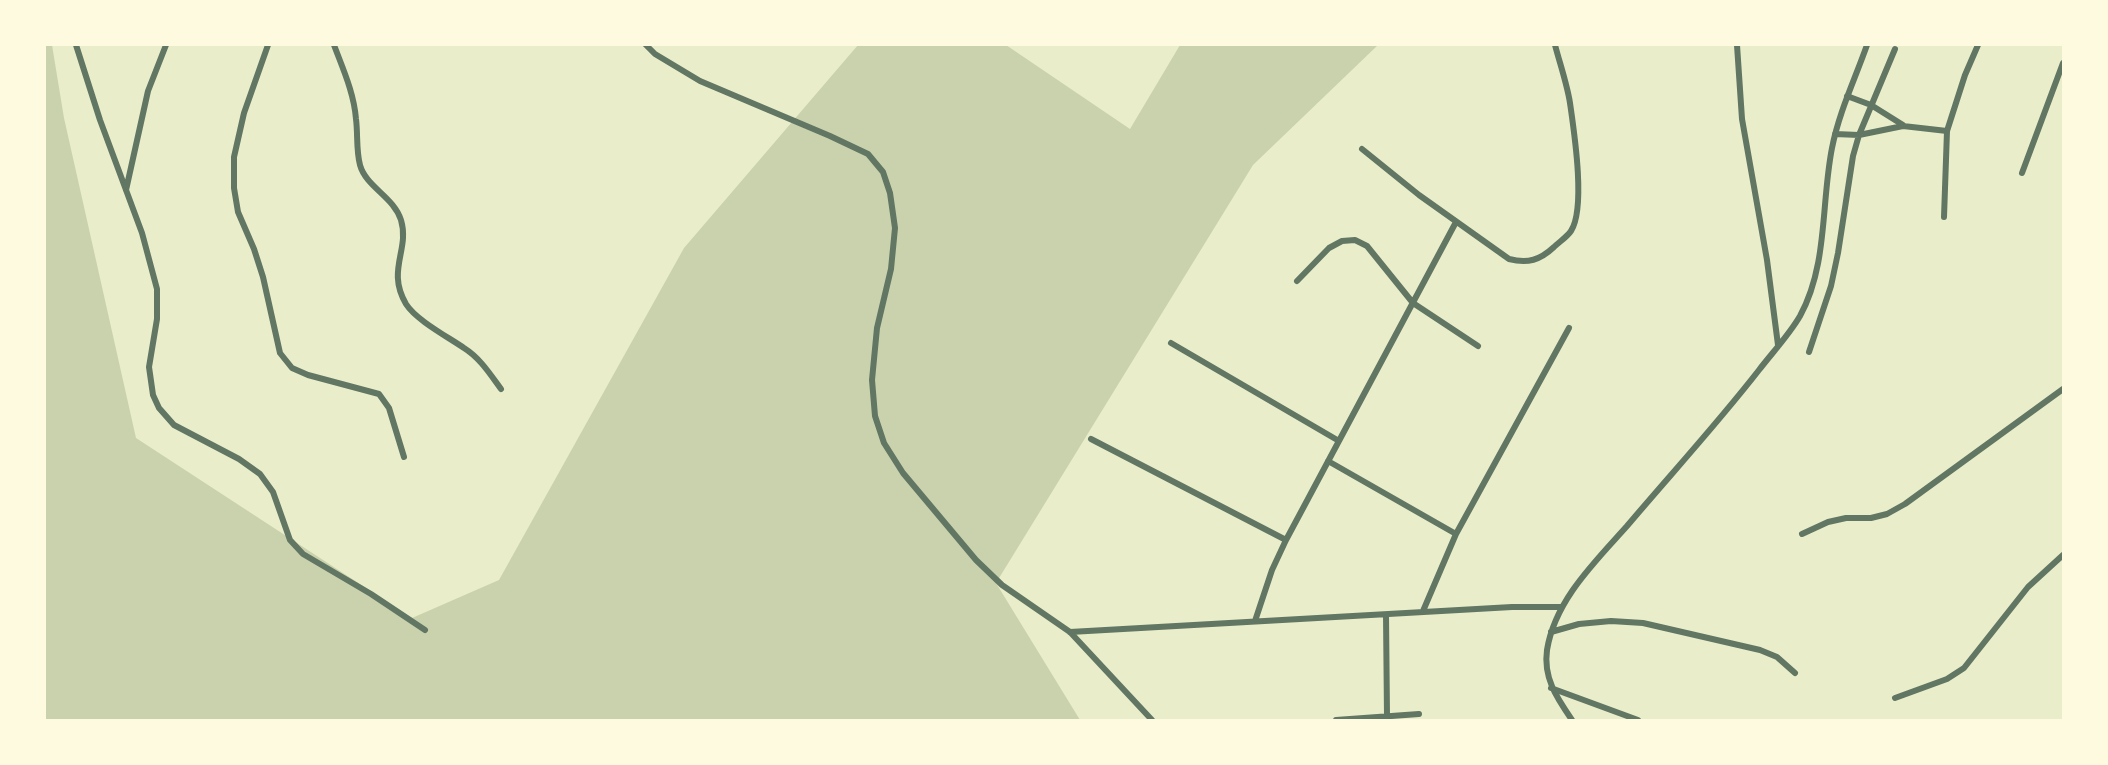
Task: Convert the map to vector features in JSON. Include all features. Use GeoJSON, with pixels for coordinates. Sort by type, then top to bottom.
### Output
{"type":"FeatureCollection","features":[{"type":"Feature","properties":{"kind":"street"},"geometry":{"type":"LineString","coordinates":[[76,45],[142,234],[157,289],[157,319],[148,367],[153,395],[159,408],[174,425],[239,459],[260,474],[273,492],[290,540],[303,554],[371,594],[424,630]]}},
{"type":"Feature","properties":{"kind":"street"},"geometry":{"type":"LineString","coordinates":[[126,191],[148,91],[166,45]]}},
{"type":"Feature","properties":{"kind":"street"},"geometry":{"type":"LineString","coordinates":[[268,45],[244,113],[234,157],[234,188],[238,212],[263,277],[280,353],[292,368],[308,375],[379,394],[389,408],[404,457]]}},
{"type":"Feature","properties":{"kind":"street"},"geometry":{"type":"LineString","coordinates":[[334,45],[351,91],[357,120],[356,143],[360,167],[367,178],[392,204],[400,218],[403,233],[396,272],[399,290],[408,307],[444,337],[465,349],[480,362],[501,389]]}},
{"type":"Feature","properties":{"kind":"street"},"geometry":{"type":"LineString","coordinates":[[645,45],[655,54],[700,81],[868,154],[883,172],[890,193],[895,228],[891,269],[877,328],[872,380],[875,416],[884,443],[903,473],[976,560],[1002,585],[1070,632],[1152,720]]}},
{"type":"Feature","properties":{"kind":"street"},"geometry":{"type":"LineString","coordinates":[[1362,148],[1419,195],[1509,259],[1520,262],[1543,257],[1571,231],[1578,204],[1570,102],[1555,45]]}},
{"type":"Feature","properties":{"kind":"street"},"geometry":{"type":"LineString","coordinates":[[1737,45],[1742,119],[1767,260],[1778,346]]}},
{"type":"Feature","properties":{"kind":"street"},"geometry":{"type":"LineString","coordinates":[[1572,720],[1551,687],[1547,660],[1551,632],[1562,607],[1586,573],[1737,398],[1799,318],[1810,294],[1817,266],[1835,134],[1867,45]]}},
{"type":"Feature","properties":{"kind":"street"},"geometry":{"type":"LineString","coordinates":[[1944,217],[1947,131],[1965,75],[1978,45]]}},
{"type":"Feature","properties":{"kind":"street"},"geometry":{"type":"LineString","coordinates":[[1809,352],[1831,286],[1853,156],[1859,135],[1894,49]]}},
{"type":"Feature","properties":{"kind":"street"},"geometry":{"type":"LineString","coordinates":[[2022,172],[2063,63]]}},
{"type":"Feature","properties":{"kind":"street"},"geometry":{"type":"LineString","coordinates":[[1847,96],[1871,105],[1903,126]]}},
{"type":"Feature","properties":{"kind":"street"},"geometry":{"type":"LineString","coordinates":[[1835,134],[1859,135],[1903,126],[1947,131]]}},
{"type":"Feature","properties":{"kind":"street"},"geometry":{"type":"LineString","coordinates":[[1255,621],[1272,570],[1286,540],[1456,222]]}},
{"type":"Feature","properties":{"kind":"street"},"geometry":{"type":"LineString","coordinates":[[1297,281],[1329,248],[1342,241],[1355,240],[1367,246],[1413,303],[1478,346]]}},
{"type":"Feature","properties":{"kind":"street"},"geometry":{"type":"LineString","coordinates":[[1423,611],[1456,534],[1569,328]]}},
{"type":"Feature","properties":{"kind":"street"},"geometry":{"type":"LineString","coordinates":[[1171,343],[1339,441]]}},
{"type":"Feature","properties":{"kind":"street"},"geometry":{"type":"LineString","coordinates":[[1802,534],[1828,522],[1846,518],[1871,518],[1887,514],[1905,504],[2063,388]]}},
{"type":"Feature","properties":{"kind":"street"},"geometry":{"type":"LineString","coordinates":[[1091,439],[1286,540]]}},
{"type":"Feature","properties":{"kind":"street"},"geometry":{"type":"LineString","coordinates":[[1328,461],[1456,534]]}},
{"type":"Feature","properties":{"kind":"street"},"geometry":{"type":"LineString","coordinates":[[1895,698],[1947,679],[1964,668],[2028,587],[2063,555]]}},
{"type":"Feature","properties":{"kind":"street"},"geometry":{"type":"LineString","coordinates":[[1070,632],[1423,611],[1562,607]]}},
{"type":"Feature","properties":{"kind":"street"},"geometry":{"type":"LineString","coordinates":[[1386,615],[1387,716]]}},
{"type":"Feature","properties":{"kind":"street"},"geometry":{"type":"LineString","coordinates":[[1551,632],[1579,624],[1611,621],[1643,623],[1760,650],[1777,657],[1796,672]]}},
{"type":"Feature","properties":{"kind":"street"},"geometry":{"type":"LineString","coordinates":[[1551,687],[1638,720]]}},
{"type":"Feature","properties":{"kind":"street"},"geometry":{"type":"LineString","coordinates":[[1336,720],[1419,714]]}},
{"type":"Feature","properties":{"kind":"green space"},"geometry":{"type":"Polygon","coordinates":[[[45,45],[52,45],[64,118],[136,438],[412,618],[499,580],[684,248],[858,45],[1006,45],[1130,129],[1180,45],[1378,45],[1253,165],[996,583],[1080,720],[45,720],[45,45]]]}}]}
